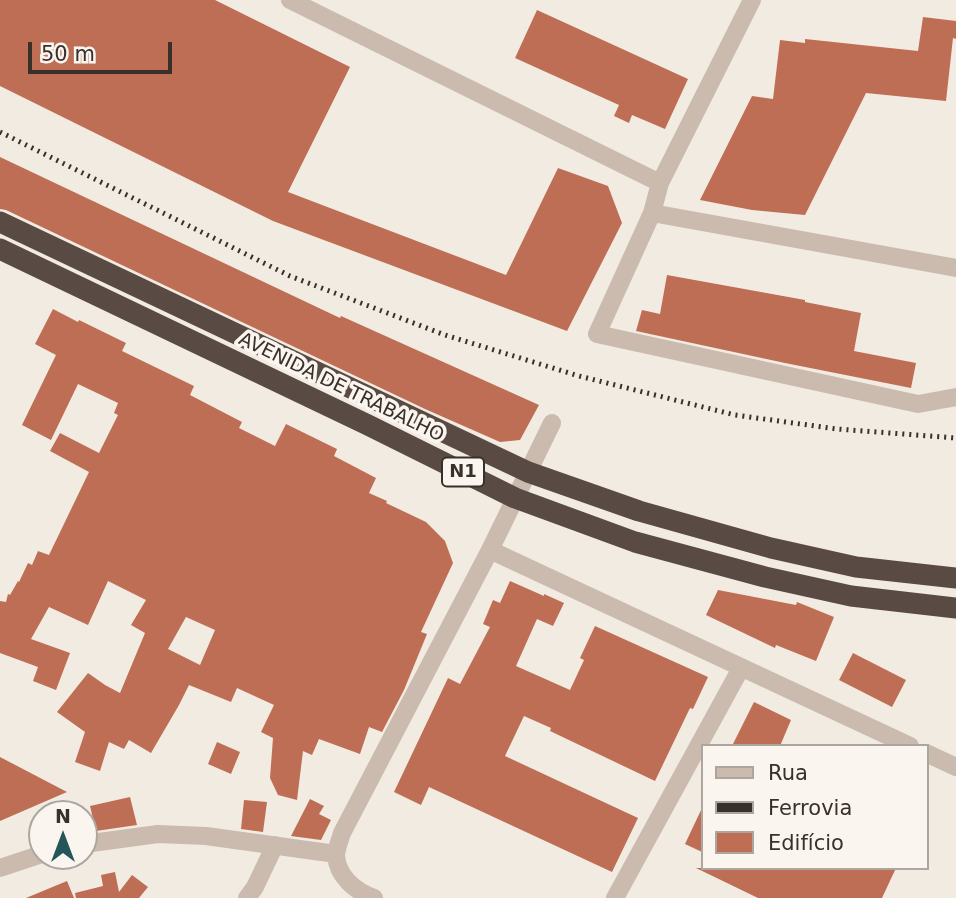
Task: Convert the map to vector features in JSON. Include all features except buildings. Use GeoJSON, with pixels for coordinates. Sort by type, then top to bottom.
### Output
{"type":"FeatureCollection","features":[{"type":"Feature","properties":{"kind":"highway","name":"AVENIDA DE TRABALHO"},"geometry":{"type":"LineString","coordinates":[[0,222],[528,472],[639,511],[771,548],[856,567],[956,578]]}},
{"type":"Feature","properties":{"kind":"highway","name":"AVENIDA DE TRABALHO"},"geometry":{"type":"LineString","coordinates":[[0,249],[515,498],[635,542],[765,577],[851,596],[956,608]]}},
{"type":"Feature","properties":{"kind":"highway"},"geometry":{"type":"LineString","coordinates":[[851,596],[856,567]]}},
{"type":"Feature","properties":{"kind":"street"},"geometry":{"type":"LineString","coordinates":[[290,0],[660,183]]}},
{"type":"Feature","properties":{"kind":"street"},"geometry":{"type":"LineString","coordinates":[[752,0],[660,183],[652,213],[597,334],[918,404],[956,397]]}},
{"type":"Feature","properties":{"kind":"street"},"geometry":{"type":"LineString","coordinates":[[652,213],[956,268]]}},
{"type":"Feature","properties":{"kind":"street"},"geometry":{"type":"LineString","coordinates":[[374,898],[346,881],[336,854],[342,833],[490,550],[552,423]]}},
{"type":"Feature","properties":{"kind":"street"},"geometry":{"type":"LineString","coordinates":[[490,550],[906,744]]}},
{"type":"Feature","properties":{"kind":"street"},"geometry":{"type":"LineString","coordinates":[[615,898],[741,668]]}},
{"type":"Feature","properties":{"kind":"street"},"geometry":{"type":"LineString","coordinates":[[928,755],[956,767]]}},
{"type":"Feature","properties":{"kind":"street"},"geometry":{"type":"LineString","coordinates":[[98,842],[158,834],[206,836],[336,854]]}},
{"type":"Feature","properties":{"kind":"street"},"geometry":{"type":"LineString","coordinates":[[247,898],[275,845]]}},
{"type":"Feature","properties":{"kind":"street"},"geometry":{"type":"LineString","coordinates":[[0,868],[28,858]]}},
{"type":"Feature","properties":{"kind":"railway"},"geometry":{"type":"LineString","coordinates":[[0,132],[290,276],[445,335],[579,376],[735,415],[837,429],[956,438]]}}]}
